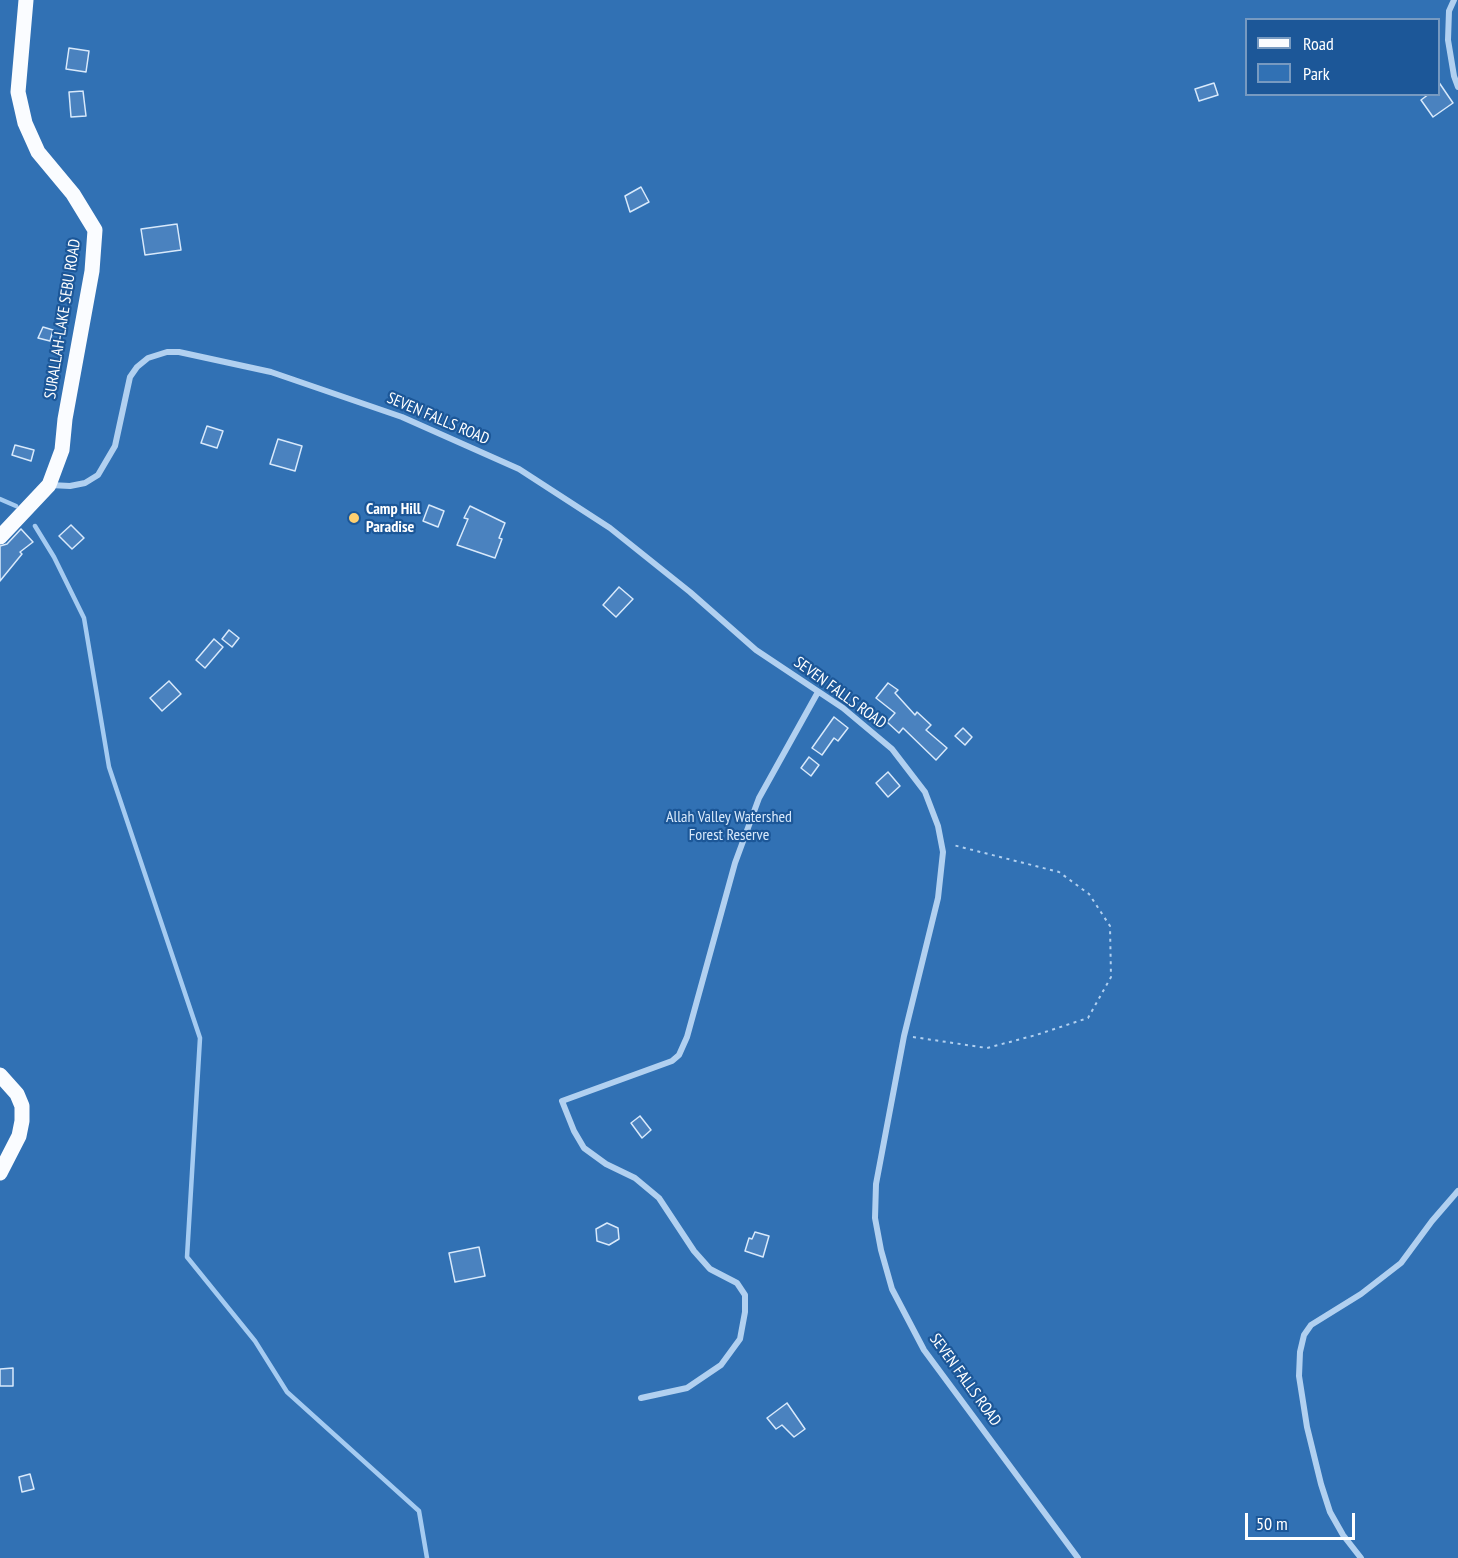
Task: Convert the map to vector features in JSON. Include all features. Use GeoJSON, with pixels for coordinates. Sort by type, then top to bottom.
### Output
{"type":"FeatureCollection","features":[{"type":"Feature","properties":{"kind":"main road","name":"SURALLAH-LAKE SEBU ROAD"},"geometry":{"type":"LineString","coordinates":[[0,537],[49,485],[62,450],[65,418],[92,271],[94,230],[73,194],[38,152],[25,123],[18,92],[26,0]]}},
{"type":"Feature","properties":{"kind":"main road"},"geometry":{"type":"LineString","coordinates":[[0,1075],[17,1094],[22,1106],[19,1136],[1,1171]]}},
{"type":"Feature","properties":{"kind":"street"},"geometry":{"type":"LineString","coordinates":[[1454,0],[1449,11],[1448,40],[1458,87]]}},
{"type":"Feature","properties":{"kind":"street","name":"SEVEN FALLS ROAD"},"geometry":{"type":"LineString","coordinates":[[49,485],[77,485],[98,475],[115,446],[130,377],[148,358],[158,354],[179,352],[271,372],[402,417],[519,469],[610,528],[690,592],[756,650],[843,708],[892,750],[925,792],[938,826],[943,852],[938,898],[904,1036],[876,1184],[875,1218],[880,1250],[892,1289],[924,1350],[1078,1558]]}},
{"type":"Feature","properties":{"kind":"street"},"geometry":{"type":"LineString","coordinates":[[641,1398],[687,1388],[720,1365],[740,1339],[745,1312],[745,1295],[737,1283],[710,1269],[694,1251],[659,1198],[635,1178],[606,1164],[584,1148],[574,1131],[562,1101],[672,1061],[679,1055],[687,1037],[735,863],[759,798],[818,692]]}},
{"type":"Feature","properties":{"kind":"street"},"geometry":{"type":"LineString","coordinates":[[1360,1558],[1330,1512],[1321,1484],[1307,1427],[1299,1376],[1300,1352],[1304,1335],[1311,1325],[1361,1294],[1401,1263],[1458,1191]]}},
{"type":"Feature","properties":{"kind":"path"},"geometry":{"type":"LineString","coordinates":[[904,1036],[987,1048],[1036,1035],[1088,1018],[1111,977],[1110,927],[1089,894],[1059,872],[941,842]]}},
{"type":"Feature","properties":{"kind":"green space","name":"Allah Valley Watershed Forest Reserve"},"geometry":{"type":"Polygon","coordinates":[[[0,0],[1458,0],[1458,1558],[0,1558],[0,0]]]}},
{"type":"Feature","properties":{"kind":"building"},"geometry":{"type":"Polygon","coordinates":[[[69,48],[89,51],[86,72],[66,69],[69,48]]]}},
{"type":"Feature","properties":{"kind":"building"},"geometry":{"type":"Polygon","coordinates":[[[1214,83],[1218,95],[1199,101],[1195,89],[1214,83]]]}},
{"type":"Feature","properties":{"kind":"building"},"geometry":{"type":"Polygon","coordinates":[[[1440,84],[1453,103],[1433,117],[1421,100],[1426,96],[1440,96],[1440,84]]]}},
{"type":"Feature","properties":{"kind":"building"},"geometry":{"type":"Polygon","coordinates":[[[83,91],[86,116],[71,117],[69,92],[83,91]]]}},
{"type":"Feature","properties":{"kind":"building"},"geometry":{"type":"Polygon","coordinates":[[[641,187],[649,202],[630,212],[625,196],[641,187]]]}},
{"type":"Feature","properties":{"kind":"building"},"geometry":{"type":"Polygon","coordinates":[[[177,224],[181,250],[145,255],[141,229],[177,224]]]}},
{"type":"Feature","properties":{"kind":"building"},"geometry":{"type":"Polygon","coordinates":[[[43,327],[53,330],[50,341],[38,338],[43,327]]]}},
{"type":"Feature","properties":{"kind":"building"},"geometry":{"type":"Polygon","coordinates":[[[207,426],[223,431],[217,448],[201,443],[207,426]]]}},
{"type":"Feature","properties":{"kind":"building"},"geometry":{"type":"Polygon","coordinates":[[[278,439],[302,446],[295,471],[270,464],[278,439]]]}},
{"type":"Feature","properties":{"kind":"building"},"geometry":{"type":"Polygon","coordinates":[[[15,445],[34,450],[31,461],[12,455],[15,445]]]}},
{"type":"Feature","properties":{"kind":"building"},"geometry":{"type":"Polygon","coordinates":[[[429,505],[444,511],[438,527],[423,521],[429,505]]]}},
{"type":"Feature","properties":{"kind":"building"},"geometry":{"type":"Polygon","coordinates":[[[470,506],[505,523],[495,558],[457,545],[468,519],[464,518],[470,506]]]}},
{"type":"Feature","properties":{"kind":"building"},"geometry":{"type":"Polygon","coordinates":[[[71,525],[84,538],[72,549],[59,536],[71,525]]]}},
{"type":"Feature","properties":{"kind":"building"},"geometry":{"type":"Polygon","coordinates":[[[21,529],[33,542],[20,552],[22,554],[0,581],[0,546],[7,544],[21,529]]]}},
{"type":"Feature","properties":{"kind":"building"},"geometry":{"type":"Polygon","coordinates":[[[619,587],[633,599],[616,617],[603,605],[619,587]]]}},
{"type":"Feature","properties":{"kind":"building"},"geometry":{"type":"Polygon","coordinates":[[[229,630],[239,638],[232,647],[222,639],[229,630]]]}},
{"type":"Feature","properties":{"kind":"building"},"geometry":{"type":"Polygon","coordinates":[[[214,639],[223,647],[205,668],[196,660],[214,639]]]}},
{"type":"Feature","properties":{"kind":"building"},"geometry":{"type":"Polygon","coordinates":[[[169,681],[181,694],[162,711],[150,698],[169,681]]]}},
{"type":"Feature","properties":{"kind":"building"},"geometry":{"type":"Polygon","coordinates":[[[888,683],[898,690],[895,693],[915,715],[917,712],[931,725],[926,730],[947,748],[936,760],[903,728],[899,733],[887,722],[895,713],[876,698],[888,683]]]}},
{"type":"Feature","properties":{"kind":"building"},"geometry":{"type":"Polygon","coordinates":[[[834,717],[848,728],[838,741],[834,738],[822,755],[812,748],[834,717]]]}},
{"type":"Feature","properties":{"kind":"building"},"geometry":{"type":"Polygon","coordinates":[[[963,728],[972,737],[965,745],[955,736],[963,728]]]}},
{"type":"Feature","properties":{"kind":"building"},"geometry":{"type":"Polygon","coordinates":[[[809,757],[819,765],[811,776],[801,768],[809,757]]]}},
{"type":"Feature","properties":{"kind":"building"},"geometry":{"type":"Polygon","coordinates":[[[888,772],[900,786],[888,797],[876,783],[888,772]]]}},
{"type":"Feature","properties":{"kind":"building"},"geometry":{"type":"Polygon","coordinates":[[[640,1116],[651,1130],[642,1138],[631,1123],[640,1116]]]}},
{"type":"Feature","properties":{"kind":"building"},"geometry":{"type":"Polygon","coordinates":[[[607,1223],[618,1228],[619,1239],[609,1245],[597,1241],[596,1229],[607,1223]]]}},
{"type":"Feature","properties":{"kind":"building"},"geometry":{"type":"Polygon","coordinates":[[[755,1232],[769,1236],[763,1257],[745,1251],[749,1238],[752,1239],[755,1232]]]}},
{"type":"Feature","properties":{"kind":"building"},"geometry":{"type":"Polygon","coordinates":[[[479,1247],[485,1276],[455,1282],[449,1253],[479,1247]]]}},
{"type":"Feature","properties":{"kind":"building"},"geometry":{"type":"Polygon","coordinates":[[[13,1368],[13,1386],[0,1386],[0,1369],[13,1368]]]}},
{"type":"Feature","properties":{"kind":"building"},"geometry":{"type":"Polygon","coordinates":[[[787,1403],[805,1429],[794,1437],[782,1425],[776,1429],[767,1418],[787,1403]]]}},
{"type":"Feature","properties":{"kind":"building"},"geometry":{"type":"Polygon","coordinates":[[[30,1474],[34,1489],[22,1492],[19,1477],[30,1474]]]}},
{"type":"Feature","properties":{"kind":"waterway"},"geometry":{"type":"LineString","coordinates":[[0,499],[16,506]]}},
{"type":"Feature","properties":{"kind":"waterway"},"geometry":{"type":"LineString","coordinates":[[35,526],[54,557],[84,618],[109,767],[200,1038],[187,1257],[255,1341],[287,1392],[419,1511],[427,1558]]}},
{"type":"Feature","properties":{"kind":"place","name":"Camp Hill Paradise"},"geometry":{"type":"Point","coordinates":[354,518]}}]}
